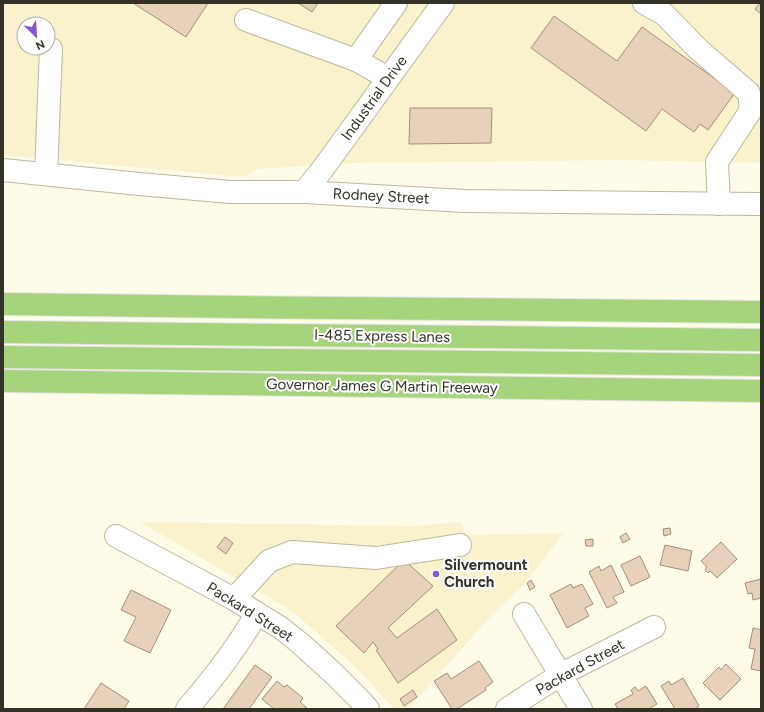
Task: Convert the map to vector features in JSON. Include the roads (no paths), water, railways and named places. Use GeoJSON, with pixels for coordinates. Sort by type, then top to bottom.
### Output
{"type":"FeatureCollection","features":[{"type":"Feature","properties":{"kind":"highway"},"geometry":{"type":"LineString","coordinates":[[3,299],[41,304]]}},
{"type":"Feature","properties":{"kind":"highway"},"geometry":{"type":"LineString","coordinates":[[3,304],[761,312]]}},
{"type":"Feature","properties":{"kind":"highway","name":"I-485 Express Lanes"},"geometry":{"type":"LineString","coordinates":[[3,332],[761,340]]}},
{"type":"Feature","properties":{"kind":"highway","name":"I-485 Express Lanes"},"geometry":{"type":"LineString","coordinates":[[3,358],[761,365]]}},
{"type":"Feature","properties":{"kind":"highway","name":"Governor James G Martin Freeway"},"geometry":{"type":"LineString","coordinates":[[3,381],[761,391]]}},
{"type":"Feature","properties":{"kind":"street"},"geometry":{"type":"LineString","coordinates":[[356,60],[396,3]]}},
{"type":"Feature","properties":{"kind":"street","name":"Industrial Drive"},"geometry":{"type":"LineString","coordinates":[[304,192],[322,170],[443,3]]}},
{"type":"Feature","properties":{"kind":"street"},"geometry":{"type":"LineString","coordinates":[[644,3],[664,14],[698,49],[749,93],[751,110],[717,162],[719,204]]}},
{"type":"Feature","properties":{"kind":"street"},"geometry":{"type":"LineString","coordinates":[[246,20],[356,60],[388,78]]}},
{"type":"Feature","properties":{"kind":"street"},"geometry":{"type":"LineString","coordinates":[[46,174],[51,56]]}},
{"type":"Feature","properties":{"kind":"street","name":"Rodney Street"},"geometry":{"type":"LineString","coordinates":[[3,170],[230,192],[304,192],[465,201],[761,204]]}},
{"type":"Feature","properties":{"kind":"street","name":"Packard Street"},"geometry":{"type":"LineString","coordinates":[[116,536],[234,599],[281,628],[333,673],[368,709]]}},
{"type":"Feature","properties":{"kind":"street"},"geometry":{"type":"LineString","coordinates":[[234,599],[269,561],[292,552],[376,558],[460,545]]}},
{"type":"Feature","properties":{"kind":"street"},"geometry":{"type":"LineString","coordinates":[[187,709],[232,654],[257,613]]}},
{"type":"Feature","properties":{"kind":"street"},"geometry":{"type":"LineString","coordinates":[[524,614],[581,709]]}},
{"type":"Feature","properties":{"kind":"street","name":"Packard Street"},"geometry":{"type":"LineString","coordinates":[[507,709],[560,675],[654,627]]}},
{"type":"Feature","properties":{"kind":"place","name":"Silvermount Church"},"geometry":{"type":"Point","coordinates":[436,574]}}]}
